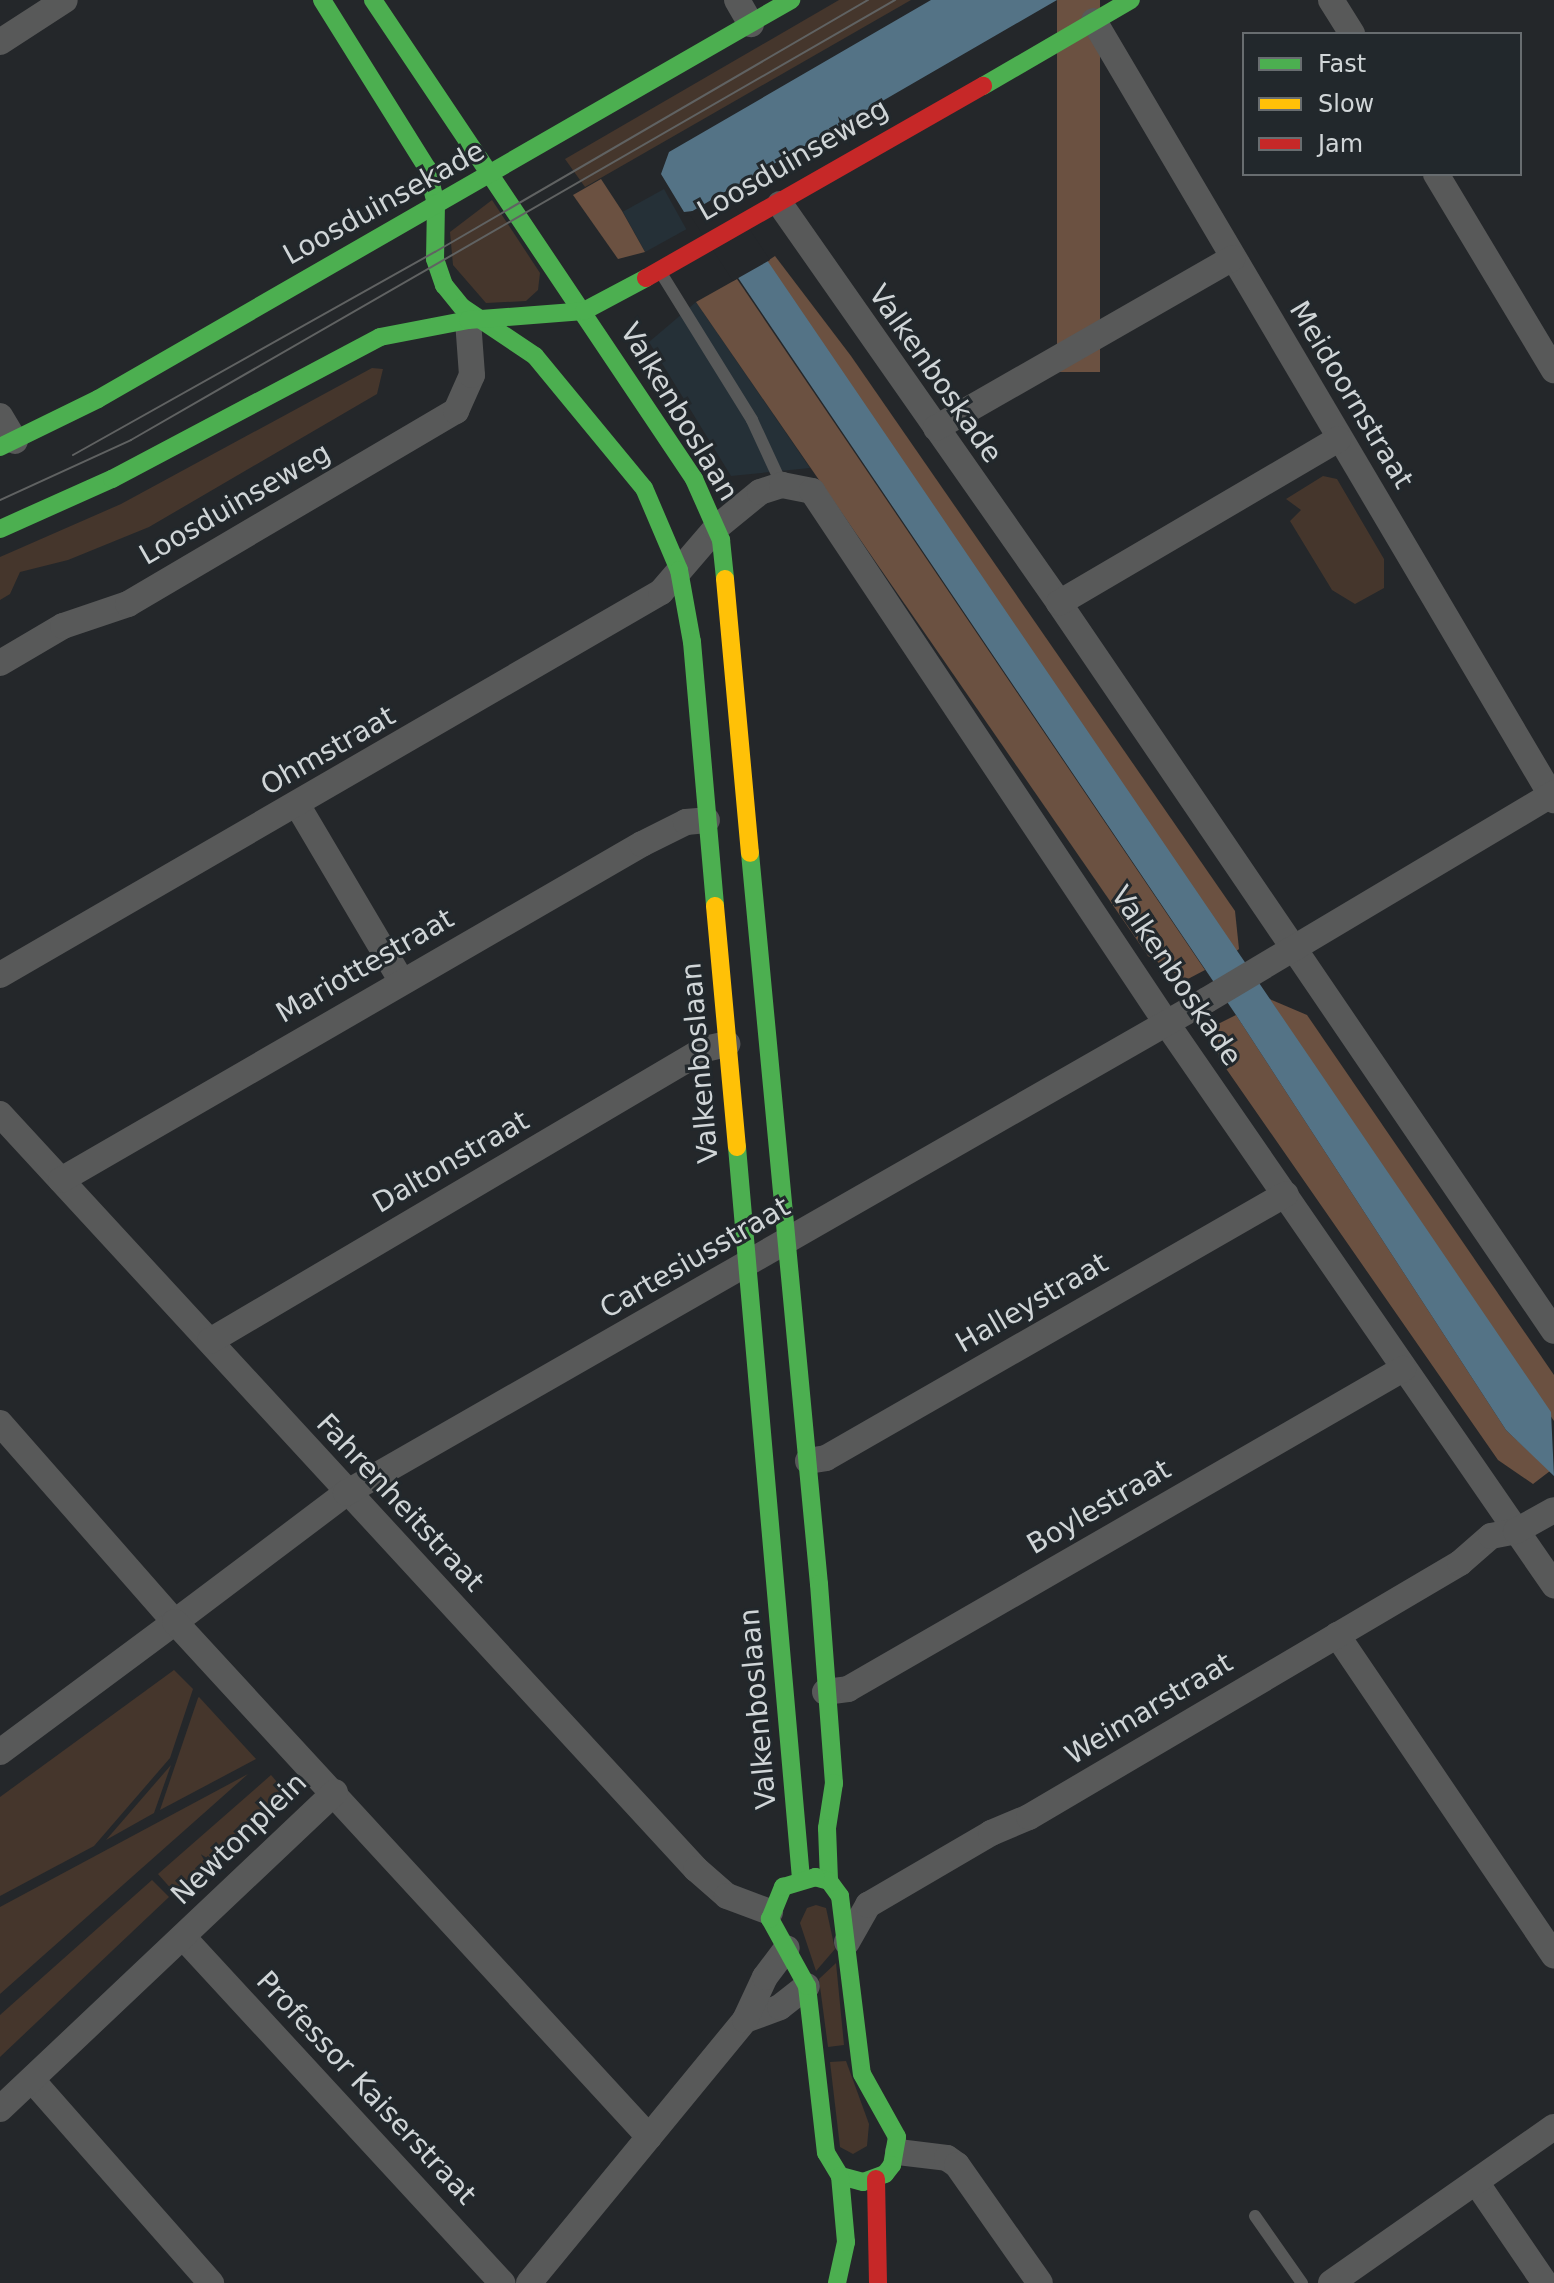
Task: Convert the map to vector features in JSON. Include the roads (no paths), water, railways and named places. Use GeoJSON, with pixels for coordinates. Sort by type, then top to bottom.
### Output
{"type":"FeatureCollection","features":[{"type":"Feature","properties":{"kind":"street"},"geometry":{"type":"LineString","coordinates":[[0,42],[65,0]]}},
{"type":"Feature","properties":{"kind":"street","name":"Valkenboslaan"},"geometry":{"type":"LineString","coordinates":[[322,0],[427,168],[436,203],[439,273],[453,298],[474,320],[535,356],[616,448],[644,488],[679,570],[692,642],[801,1878]]}},
{"type":"Feature","properties":{"kind":"street"},"geometry":{"type":"LineString","coordinates":[[737,0],[751,24]]}},
{"type":"Feature","properties":{"kind":"street","name":"Loosduinsekade"},"geometry":{"type":"LineString","coordinates":[[8,444],[492,174],[791,0]]}},
{"type":"Feature","properties":{"kind":"street","name":"Loosduinseweg"},"geometry":{"type":"LineString","coordinates":[[0,529],[112,479],[380,337],[474,320],[584,311],[702,249],[1131,0]]}},
{"type":"Feature","properties":{"kind":"street"},"geometry":{"type":"LineString","coordinates":[[1331,0],[1351,32]]}},
{"type":"Feature","properties":{"kind":"street"},"geometry":{"type":"LineString","coordinates":[[338,26],[375,1]]}},
{"type":"Feature","properties":{"kind":"street","name":"Valkenboslaan"},"geometry":{"type":"LineString","coordinates":[[375,1],[694,479],[716,528],[731,606],[808,1461],[834,1783],[827,1828],[834,1888],[847,1942],[862,2074],[895,2128],[898,2152]]}},
{"type":"Feature","properties":{"kind":"street","name":"Meidoornstraat"},"geometry":{"type":"LineString","coordinates":[[1094,21],[1553,796]]}},
{"type":"Feature","properties":{"kind":"street"},"geometry":{"type":"LineString","coordinates":[[1437,176],[1546,340],[1554,370]]}},
{"type":"Feature","properties":{"kind":"street","name":"Valkenboskade"},"geometry":{"type":"LineString","coordinates":[[780,204],[1059,603],[1290,949],[1554,1331]]}},
{"type":"Feature","properties":{"kind":"street"},"geometry":{"type":"LineString","coordinates":[[936,428],[1233,258]]}},
{"type":"Feature","properties":{"kind":"street","name":"Loosduinseweg"},"geometry":{"type":"LineString","coordinates":[[0,663],[63,626],[128,604],[456,411],[472,375],[474,320]]}},
{"type":"Feature","properties":{"kind":"street"},"geometry":{"type":"LineString","coordinates":[[0,416],[8,444]]}},
{"type":"Feature","properties":{"kind":"street"},"geometry":{"type":"LineString","coordinates":[[1059,603],[1339,439]]}},
{"type":"Feature","properties":{"kind":"street"},"geometry":{"type":"LineString","coordinates":[[716,528],[750,498],[782,485]]}},
{"type":"Feature","properties":{"kind":"street","name":"Valkenboskade"},"geometry":{"type":"LineString","coordinates":[[782,485],[812,491],[1167,1024],[1554,1585]]}},
{"type":"Feature","properties":{"kind":"street","name":"Ohmstraat"},"geometry":{"type":"LineString","coordinates":[[0,975],[298,806],[661,592],[716,528]]}},
{"type":"Feature","properties":{"kind":"street","name":"Cartesiusstraat"},"geometry":{"type":"LineString","coordinates":[[175,1622],[346,1493],[1167,1024],[1553,796]]}},
{"type":"Feature","properties":{"kind":"street"},"geometry":{"type":"LineString","coordinates":[[298,806],[402,982]]}},
{"type":"Feature","properties":{"kind":"street","name":"Mariottestraat"},"geometry":{"type":"LineString","coordinates":[[61,1180],[642,844],[686,822],[707,820]]}},
{"type":"Feature","properties":{"kind":"street","name":"Daltonstraat"},"geometry":{"type":"LineString","coordinates":[[210,1341],[705,1049],[727,1044]]}},
{"type":"Feature","properties":{"kind":"street","name":"Fahrenheitstraat"},"geometry":{"type":"LineString","coordinates":[[0,1114],[346,1493],[716,1890],[770,1912]]}},
{"type":"Feature","properties":{"kind":"street","name":"Halleystraat"},"geometry":{"type":"LineString","coordinates":[[808,1461],[826,1458],[1286,1194]]}},
{"type":"Feature","properties":{"kind":"street","name":"Boylestraat"},"geometry":{"type":"LineString","coordinates":[[825,1692],[848,1689],[1403,1369]]}},
{"type":"Feature","properties":{"kind":"street","name":"Newtonplein"},"geometry":{"type":"LineString","coordinates":[[0,1423],[9,1449],[335,1792],[0,2109]]}},
{"type":"Feature","properties":{"kind":"street","name":"Weimarstraat"},"geometry":{"type":"LineString","coordinates":[[868,1905],[991,1833],[1029,1817],[1460,1563],[1491,1536],[1516,1531],[1554,1510]]}},
{"type":"Feature","properties":{"kind":"street"},"geometry":{"type":"LineString","coordinates":[[0,1752],[175,1622]]}},
{"type":"Feature","properties":{"kind":"street"},"geometry":{"type":"LineString","coordinates":[[1337,1635],[1554,1956]]}},
{"type":"Feature","properties":{"kind":"street"},"geometry":{"type":"LineString","coordinates":[[335,1792],[649,2137]]}},
{"type":"Feature","properties":{"kind":"street"},"geometry":{"type":"LineString","coordinates":[[837,2283],[846,2242],[840,2176],[823,2139],[807,1986],[770,1912],[783,1887],[801,1878],[857,1897],[868,1905],[847,1942]]}},
{"type":"Feature","properties":{"kind":"street","name":"Professor Kaiserstraat"},"geometry":{"type":"LineString","coordinates":[[183,1937],[502,2283]]}},
{"type":"Feature","properties":{"kind":"street"},"geometry":{"type":"LineString","coordinates":[[529,2283],[745,2020],[765,1977],[787,1948]]}},
{"type":"Feature","properties":{"kind":"street"},"geometry":{"type":"LineString","coordinates":[[745,2020],[780,2007],[807,1986]]}},
{"type":"Feature","properties":{"kind":"street"},"geometry":{"type":"LineString","coordinates":[[32,2080],[211,2283]]}},
{"type":"Feature","properties":{"kind":"street"},"geometry":{"type":"LineString","coordinates":[[1331,2283],[1554,2127]]}},
{"type":"Feature","properties":{"kind":"street"},"geometry":{"type":"LineString","coordinates":[[840,2176],[863,2182],[876,2179],[885,2174],[898,2152],[947,2158],[957,2165],[1040,2283]]}},
{"type":"Feature","properties":{"kind":"street"},"geometry":{"type":"LineString","coordinates":[[876,2179],[878,2283]]}},
{"type":"Feature","properties":{"kind":"street"},"geometry":{"type":"LineString","coordinates":[[1476,2182],[1545,2283]]}},
{"type":"Feature","properties":{"kind":"lane"},"geometry":{"type":"LineString","coordinates":[[661,271],[752,420],[782,485]]}},
{"type":"Feature","properties":{"kind":"lane"},"geometry":{"type":"LineString","coordinates":[[1255,2216],[1302,2283]]}},
{"type":"Feature","properties":{"kind":"water"},"geometry":{"type":"Polygon","coordinates":[[[931,0],[1057,0],[722,194],[1551,1412],[1554,1476],[1506,1430],[1236,1015],[693,211],[684,212],[661,174],[669,152],[931,0]]]}},
{"type":"Feature","properties":{"kind":"tram line"},"geometry":{"type":"LineString","coordinates":[[73,455],[435,252],[868,0]]}},
{"type":"Feature","properties":{"kind":"tram line"},"geometry":{"type":"LineString","coordinates":[[0,500],[131,440],[895,0]]}}]}
